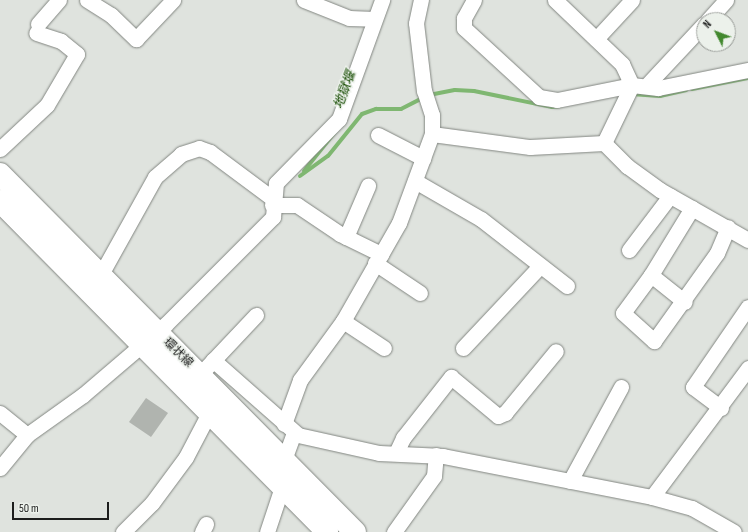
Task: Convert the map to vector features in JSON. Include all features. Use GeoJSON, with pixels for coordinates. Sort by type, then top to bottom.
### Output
{"type":"FeatureCollection","features":[{"type":"Feature","properties":{"kind":"street"},"geometry":{"type":"LineString","coordinates":[[0,149],[47,105],[77,54],[61,41],[37,29],[59,0]]}},
{"type":"Feature","properties":{"kind":"street"},"geometry":{"type":"LineString","coordinates":[[87,0],[111,16],[136,39],[173,0]]}},
{"type":"Feature","properties":{"kind":"street"},"geometry":{"type":"LineString","coordinates":[[304,0],[349,18],[374,19]]}},
{"type":"Feature","properties":{"kind":"street"},"geometry":{"type":"LineString","coordinates":[[0,468],[27,435],[83,395],[149,339],[273,217],[272,201],[276,183],[339,119],[382,0]]}},
{"type":"Feature","properties":{"kind":"street"},"geometry":{"type":"LineString","coordinates":[[267,532],[282,487],[284,460],[289,429],[300,380],[343,321],[399,223],[432,134],[432,115],[424,92],[416,23],[421,0]]}},
{"type":"Feature","properties":{"kind":"street"},"geometry":{"type":"LineString","coordinates":[[474,0],[464,18],[464,28],[539,97],[557,100],[639,85],[658,88],[748,70]]}},
{"type":"Feature","properties":{"kind":"street"},"geometry":{"type":"LineString","coordinates":[[555,0],[622,64],[639,85]]}},
{"type":"Feature","properties":{"kind":"street"},"geometry":{"type":"LineString","coordinates":[[596,39],[632,0]]}},
{"type":"Feature","properties":{"kind":"street"},"geometry":{"type":"LineString","coordinates":[[715,12],[726,0]]}},
{"type":"Feature","properties":{"kind":"street"},"geometry":{"type":"LineString","coordinates":[[604,143],[639,85],[696,32]]}},
{"type":"Feature","properties":{"kind":"street"},"geometry":{"type":"LineString","coordinates":[[432,134],[530,147],[604,143],[627,166],[670,196],[728,227],[748,240]]}},
{"type":"Feature","properties":{"kind":"street"},"geometry":{"type":"LineString","coordinates":[[378,135],[423,158]]}},
{"type":"Feature","properties":{"kind":"street"},"geometry":{"type":"LineString","coordinates":[[100,276],[155,177],[180,154],[199,148],[210,152],[272,201],[297,205],[346,237],[378,258],[420,293]]}},
{"type":"Feature","properties":{"kind":"street","name":"環状線"},"geometry":{"type":"LineString","coordinates":[[0,174],[100,276],[209,412],[327,532]]}},
{"type":"Feature","properties":{"kind":"street"},"geometry":{"type":"LineString","coordinates":[[415,181],[481,219],[567,286]]}},
{"type":"Feature","properties":{"kind":"street"},"geometry":{"type":"LineString","coordinates":[[346,237],[368,186]]}},
{"type":"Feature","properties":{"kind":"street"},"geometry":{"type":"LineString","coordinates":[[629,250],[670,196]]}},
{"type":"Feature","properties":{"kind":"street","name":"環状線"},"geometry":{"type":"LineString","coordinates":[[0,201],[149,339],[207,367],[284,460],[356,532]]}},
{"type":"Feature","properties":{"kind":"street"},"geometry":{"type":"LineString","coordinates":[[692,208],[651,275],[623,312],[654,341],[685,302],[717,253],[728,227]]}},
{"type":"Feature","properties":{"kind":"street"},"geometry":{"type":"LineString","coordinates":[[463,348],[540,266]]}},
{"type":"Feature","properties":{"kind":"street"},"geometry":{"type":"LineString","coordinates":[[651,275],[685,302]]}},
{"type":"Feature","properties":{"kind":"street"},"geometry":{"type":"LineString","coordinates":[[721,408],[693,388],[748,307]]}},
{"type":"Feature","properties":{"kind":"street"},"geometry":{"type":"LineString","coordinates":[[256,315],[207,367],[289,429],[360,450],[436,455],[652,497],[692,508],[734,532]]}},
{"type":"Feature","properties":{"kind":"street"},"geometry":{"type":"LineString","coordinates":[[343,321],[384,348]]}},
{"type":"Feature","properties":{"kind":"street"},"geometry":{"type":"LineString","coordinates":[[396,453],[403,438],[451,377],[498,416],[505,413],[556,351]]}},
{"type":"Feature","properties":{"kind":"street"},"geometry":{"type":"LineString","coordinates":[[652,497],[721,408],[748,368]]}},
{"type":"Feature","properties":{"kind":"street"},"geometry":{"type":"LineString","coordinates":[[570,481],[621,387]]}},
{"type":"Feature","properties":{"kind":"street"},"geometry":{"type":"LineString","coordinates":[[123,532],[152,503],[186,457],[209,412]]}},
{"type":"Feature","properties":{"kind":"street"},"geometry":{"type":"LineString","coordinates":[[0,413],[27,435]]}},
{"type":"Feature","properties":{"kind":"street"},"geometry":{"type":"LineString","coordinates":[[394,532],[434,476],[436,455]]}},
{"type":"Feature","properties":{"kind":"building"},"geometry":{"type":"Polygon","coordinates":[[[146,398],[168,413],[151,437],[129,422],[146,398]]]}},
{"type":"Feature","properties":{"kind":"waterway"},"geometry":{"type":"LineString","coordinates":[[692,89],[748,78]]}},
{"type":"Feature","properties":{"kind":"waterway"},"geometry":{"type":"LineString","coordinates":[[429,95],[455,90],[474,91],[552,107],[560,106]]}},
{"type":"Feature","properties":{"kind":"waterway"},"geometry":{"type":"LineString","coordinates":[[631,94],[660,96],[686,90]]}},
{"type":"Feature","properties":{"kind":"waterway"},"geometry":{"type":"LineString","coordinates":[[300,176],[328,156],[362,114],[376,109],[401,109],[423,98]]}},
{"type":"Feature","properties":{"kind":"waterway","name":"地獄堰"},"geometry":{"type":"LineString","coordinates":[[304,171],[343,122]]}}]}
